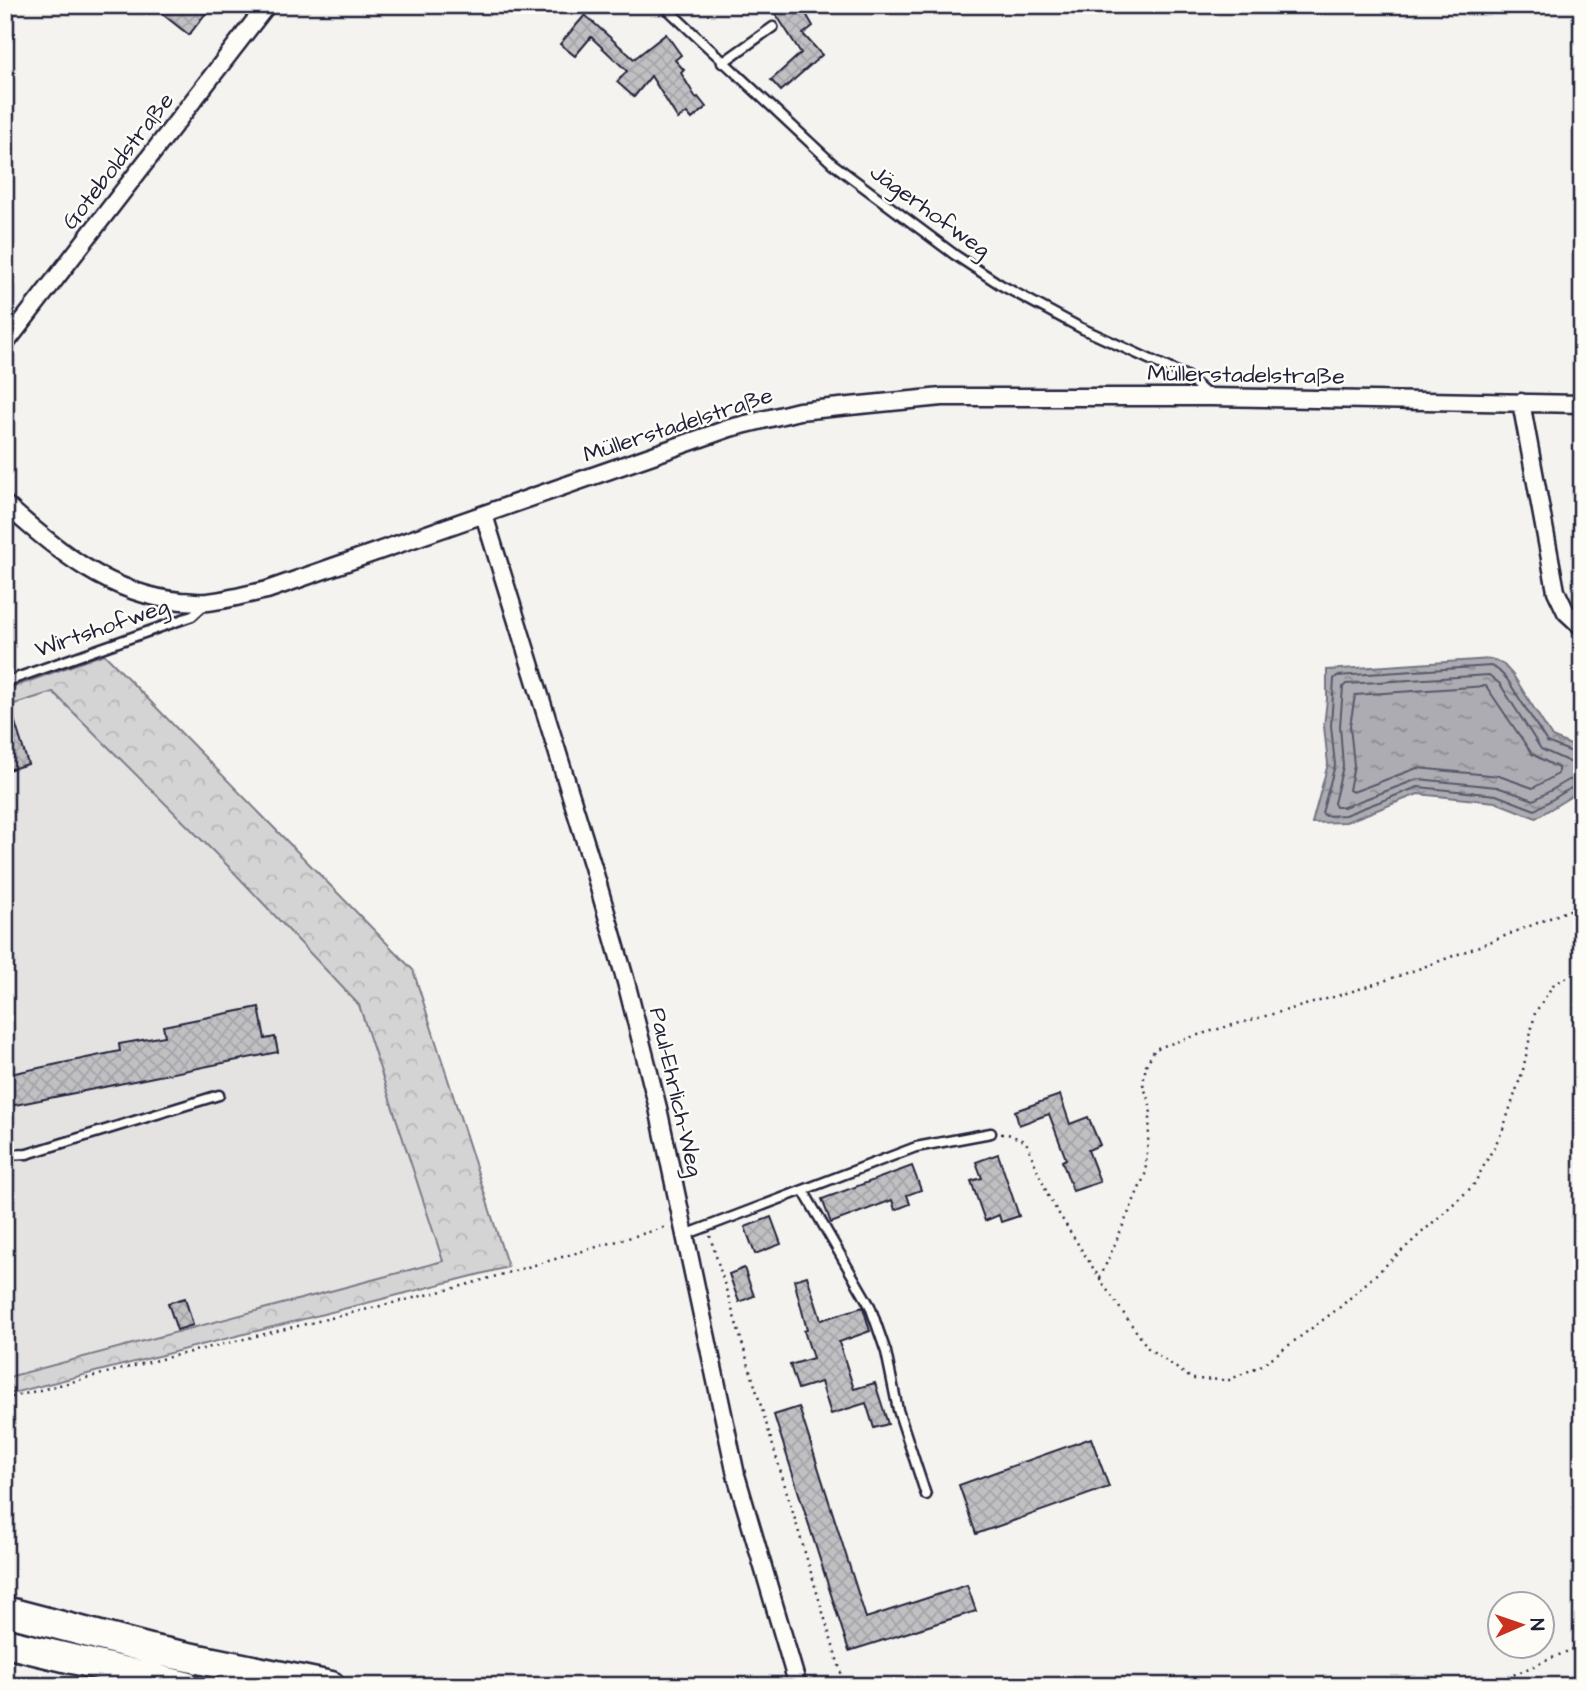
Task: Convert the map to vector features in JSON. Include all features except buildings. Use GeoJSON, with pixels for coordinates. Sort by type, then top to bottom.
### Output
{"type":"FeatureCollection","features":[{"type":"Feature","properties":{"kind":"highway"},"geometry":{"type":"LineString","coordinates":[[5,1611],[154,1650],[331,1686]]}},
{"type":"Feature","properties":{"kind":"highway"},"geometry":{"type":"LineString","coordinates":[[5,1643],[186,1686]]}},
{"type":"Feature","properties":{"kind":"street","name":"Goteboldstraße"},"geometry":{"type":"LineString","coordinates":[[5,344],[267,5]]}},
{"type":"Feature","properties":{"kind":"street","name":"Müllerstadelstraße"},"geometry":{"type":"LineString","coordinates":[[5,504],[44,539],[106,580],[133,592],[167,600],[207,603],[267,590],[730,428],[799,411],[942,397],[1210,397],[1582,404]]}},
{"type":"Feature","properties":{"kind":"street"},"geometry":{"type":"LineString","coordinates":[[1521,402],[1556,591],[1582,626]]}},
{"type":"Feature","properties":{"kind":"street","name":"Paul-Ehrlich-Weg"},"geometry":{"type":"LineString","coordinates":[[484,515],[626,982],[658,1108],[736,1475],[798,1686]]}},
{"type":"Feature","properties":{"kind":"lane","name":"Jägerhofweg"},"geometry":{"type":"LineString","coordinates":[[663,5],[833,164],[955,255],[1001,285],[1081,328],[1186,376],[1210,397]]}},
{"type":"Feature","properties":{"kind":"lane"},"geometry":{"type":"LineString","coordinates":[[722,63],[773,27]]}},
{"type":"Feature","properties":{"kind":"lane","name":"Wirtshofweg"},"geometry":{"type":"LineString","coordinates":[[5,682],[192,616],[207,603]]}},
{"type":"Feature","properties":{"kind":"lane"},"geometry":{"type":"LineString","coordinates":[[5,1155],[27,1154],[219,1095]]}},
{"type":"Feature","properties":{"kind":"lane"},"geometry":{"type":"LineString","coordinates":[[684,1229],[707,1226],[916,1147],[991,1133]]}},
{"type":"Feature","properties":{"kind":"lane"},"geometry":{"type":"LineString","coordinates":[[803,1190],[870,1306],[886,1352],[898,1410],[926,1495]]}},
{"type":"Feature","properties":{"kind":"path"},"geometry":{"type":"LineString","coordinates":[[1100,1278],[1145,1175],[1151,1108],[1143,1084],[1146,1065],[1155,1049],[1200,1033],[1332,998],[1582,905]]}},
{"type":"Feature","properties":{"kind":"path"},"geometry":{"type":"LineString","coordinates":[[991,1133],[1008,1134],[1026,1142],[1049,1198],[1148,1348],[1192,1380],[1229,1380],[1262,1365],[1339,1308],[1473,1186],[1502,1132],[1523,1070],[1535,1013],[1553,985],[1582,969]]}},
{"type":"Feature","properties":{"kind":"path"},"geometry":{"type":"LineString","coordinates":[[707,1226],[845,1686]]}},
{"type":"Feature","properties":{"kind":"path"},"geometry":{"type":"LineString","coordinates":[[5,1399],[684,1229]]}},
{"type":"Feature","properties":{"kind":"path"},"geometry":{"type":"LineString","coordinates":[[1488,1686],[1582,1645]]}},
{"type":"Feature","properties":{"kind":"shaded area"},"geometry":{"type":"Polygon","coordinates":[[[53,692],[229,867],[359,1005],[443,1261],[5,1378],[5,707],[53,692]]]}},
{"type":"Feature","properties":{"kind":"green space"},"geometry":{"type":"Polygon","coordinates":[[[104,654],[413,970],[508,1267],[5,1395],[5,1378],[443,1261],[359,1005],[229,867],[53,692],[5,707],[5,690],[104,654]]]}},
{"type":"Feature","properties":{"kind":"water"},"geometry":{"type":"Polygon","coordinates":[[[1491,659],[1503,664],[1513,675],[1552,737],[1582,750],[1582,793],[1575,794],[1536,818],[1495,802],[1418,794],[1346,822],[1312,823],[1328,764],[1324,726],[1327,670],[1491,659]]]}}]}
